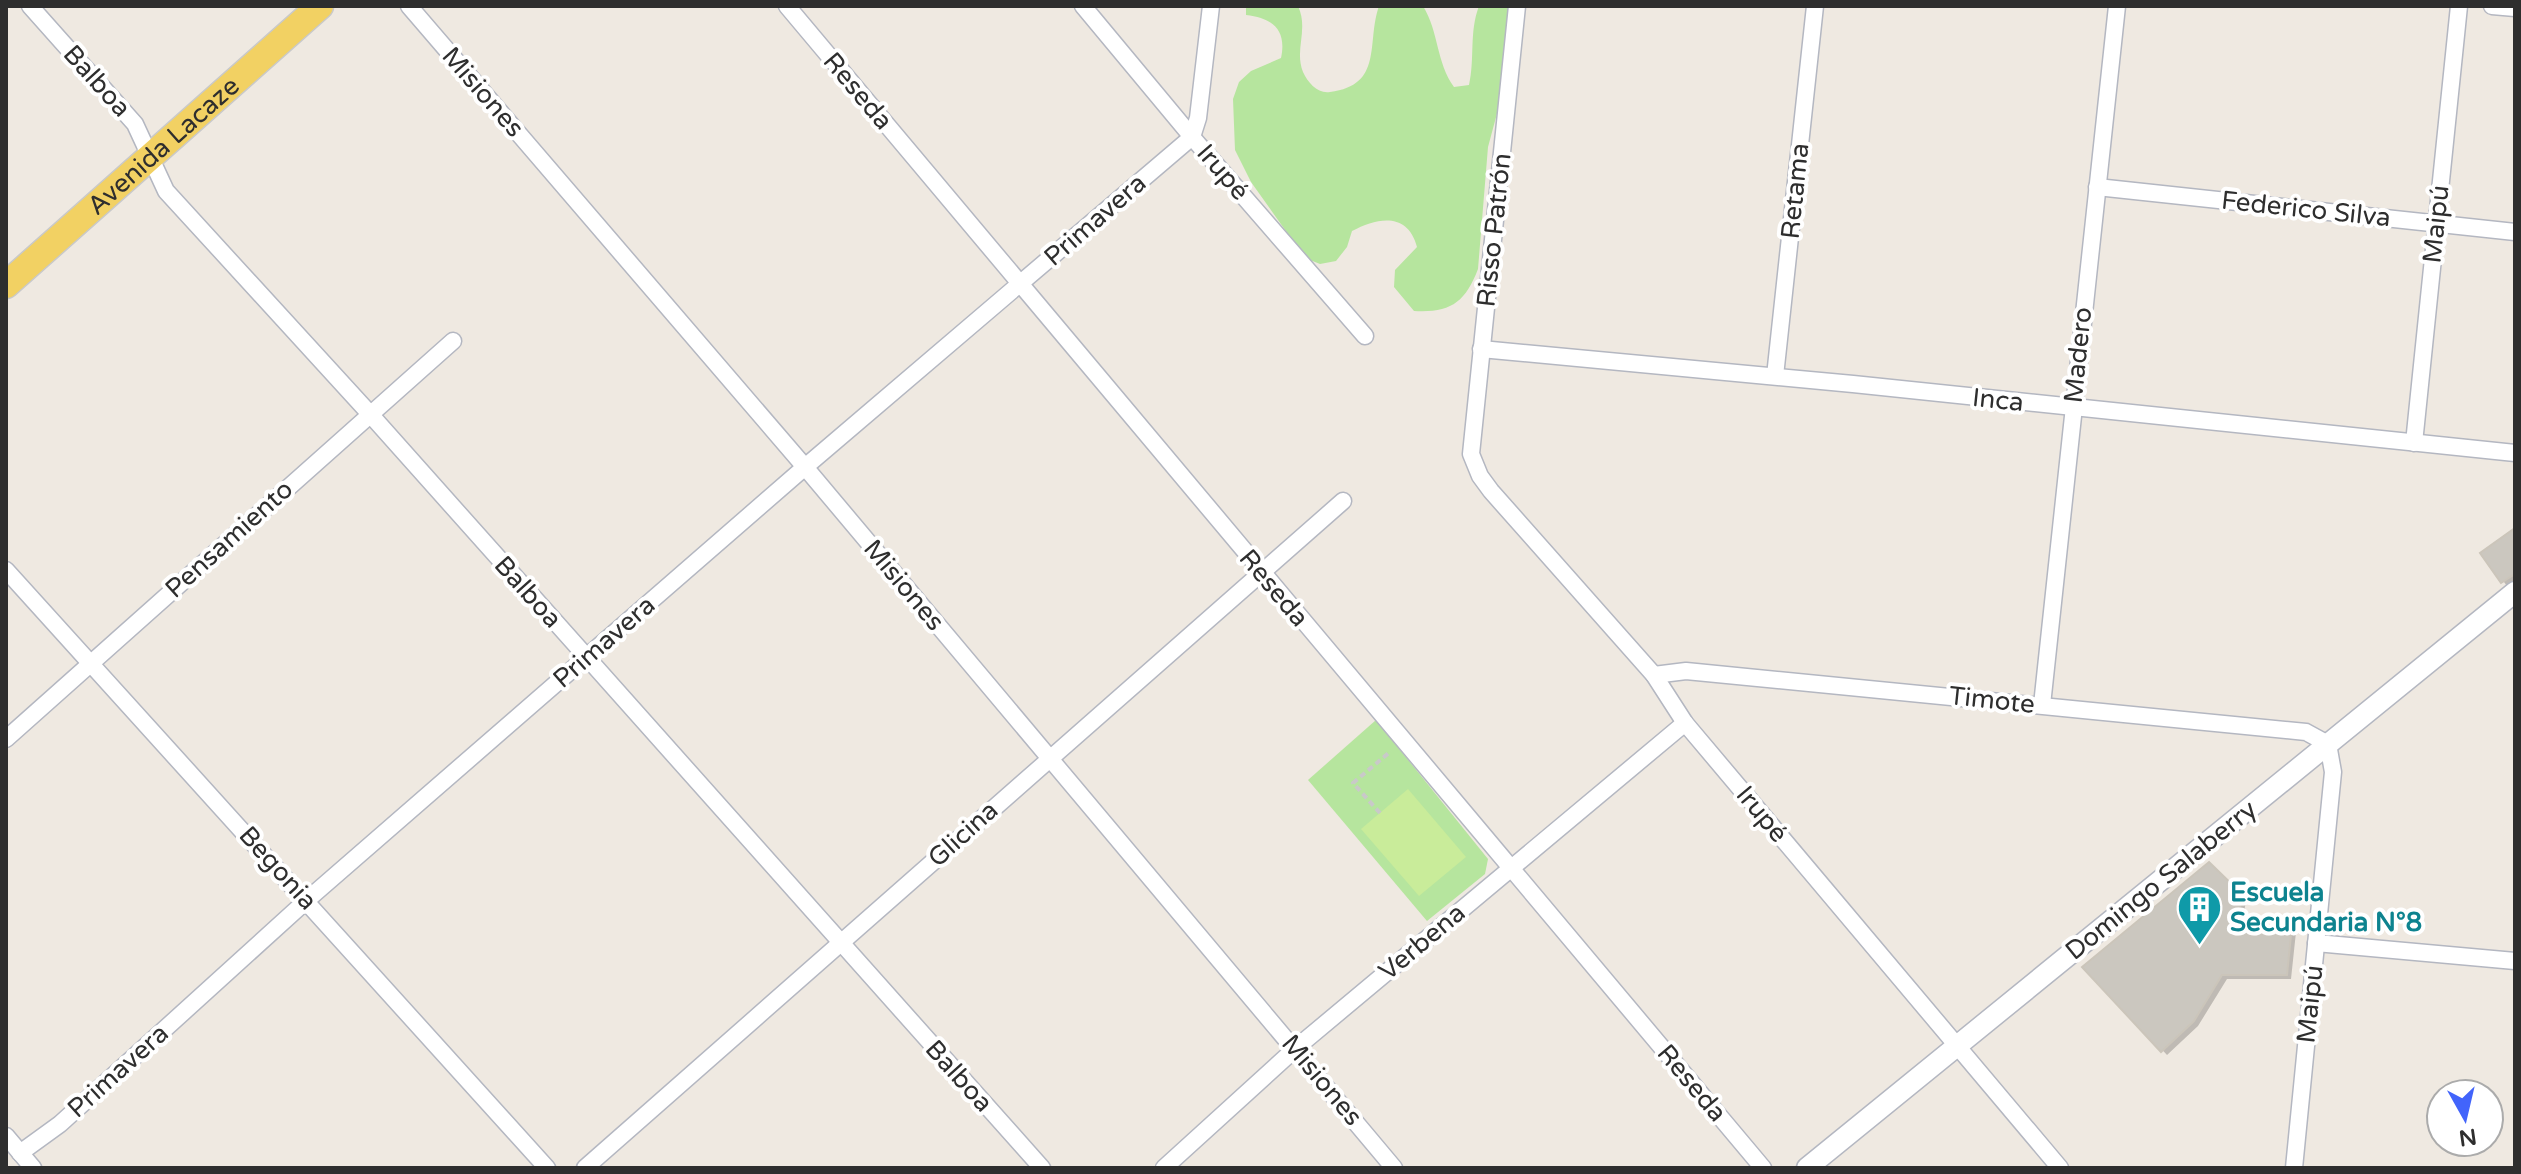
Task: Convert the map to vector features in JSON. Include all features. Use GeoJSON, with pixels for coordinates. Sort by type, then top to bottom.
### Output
{"type":"FeatureCollection","features":[{"type":"Feature","properties":{"kind":"main road","name":"Avenida Lacaze"},"geometry":{"type":"LineString","coordinates":[[6,285],[320,6]]}},
{"type":"Feature","properties":{"kind":"street","name":"Balboa"},"geometry":{"type":"LineString","coordinates":[[30,6],[135,124],[166,191],[370,414],[1042,1168]]}},
{"type":"Feature","properties":{"kind":"street","name":"Misiones"},"geometry":{"type":"LineString","coordinates":[[409,6],[805,467],[1394,1168]]}},
{"type":"Feature","properties":{"kind":"street","name":"Reseda"},"geometry":{"type":"LineString","coordinates":[[787,6],[1763,1168]]}},
{"type":"Feature","properties":{"kind":"street","name":"Irupé"},"geometry":{"type":"LineString","coordinates":[[1083,6],[1365,336]]}},
{"type":"Feature","properties":{"kind":"street"},"geometry":{"type":"LineString","coordinates":[[1192,137],[1198,118],[1211,6]]}},
{"type":"Feature","properties":{"kind":"street","name":"Risso Patrón"},"geometry":{"type":"LineString","coordinates":[[1471,454],[1517,6]]}},
{"type":"Feature","properties":{"kind":"street","name":"Retama"},"geometry":{"type":"LineString","coordinates":[[1775,376],[1815,6]]}},
{"type":"Feature","properties":{"kind":"street","name":"Madero"},"geometry":{"type":"LineString","coordinates":[[2042,705],[2117,6]]}},
{"type":"Feature","properties":{"kind":"street","name":"Maipú"},"geometry":{"type":"LineString","coordinates":[[2414,443],[2459,6]]}},
{"type":"Feature","properties":{"kind":"street"},"geometry":{"type":"LineString","coordinates":[[2492,6],[2515,8]]}},
{"type":"Feature","properties":{"kind":"street","name":"Primavera"},"geometry":{"type":"LineString","coordinates":[[11,1144],[60,1124],[307,900],[805,467],[1192,137]]}},
{"type":"Feature","properties":{"kind":"street","name":"Federico Silva"},"geometry":{"type":"LineString","coordinates":[[2097,187],[2515,232]]}},
{"type":"Feature","properties":{"kind":"street","name":"Pensamiento"},"geometry":{"type":"LineString","coordinates":[[6,739],[453,341]]}},
{"type":"Feature","properties":{"kind":"street","name":"Inca"},"geometry":{"type":"LineString","coordinates":[[1481,349],[1775,376],[2515,453]]}},
{"type":"Feature","properties":{"kind":"street","name":"Irupé"},"geometry":{"type":"LineString","coordinates":[[1471,454],[1480,476],[1491,491],[1654,675],[1685,723],[2060,1168]]}},
{"type":"Feature","properties":{"kind":"street","name":"Glicina"},"geometry":{"type":"LineString","coordinates":[[585,1168],[1343,501]]}},
{"type":"Feature","properties":{"kind":"street","name":"Begonia"},"geometry":{"type":"LineString","coordinates":[[6,570],[547,1168]]}},
{"type":"Feature","properties":{"kind":"street","name":"Domingo Salaberry"},"geometry":{"type":"LineString","coordinates":[[1807,1168],[2515,592]]}},
{"type":"Feature","properties":{"kind":"street","name":"Timote"},"geometry":{"type":"LineString","coordinates":[[1654,675],[1686,671],[2306,732],[2328,744]]}},
{"type":"Feature","properties":{"kind":"street","name":"Verbena"},"geometry":{"type":"LineString","coordinates":[[1164,1168],[1296,1048],[1685,723]]}},
{"type":"Feature","properties":{"kind":"street","name":"Maipú"},"geometry":{"type":"LineString","coordinates":[[2294,1168],[2333,772],[2328,744]]}},
{"type":"Feature","properties":{"kind":"street"},"geometry":{"type":"LineString","coordinates":[[2316,943],[2515,961]]}},
{"type":"Feature","properties":{"kind":"street"},"geometry":{"type":"LineString","coordinates":[[11,1144],[33,1168]]}},
{"type":"Feature","properties":{"kind":"path"},"geometry":{"type":"LineString","coordinates":[[1380,813],[1353,783],[1403,740]]}},
{"type":"Feature","properties":{"kind":"green space"},"geometry":{"type":"Polygon","coordinates":[[[1246,6],[1298,6],[1302,23],[1300,55],[1303,72],[1314,87],[1330,92],[1359,81],[1366,71],[1379,6],[1423,6],[1454,87],[1469,85],[1474,26],[1479,6],[1518,6],[1506,80],[1488,147],[1478,269],[1468,290],[1455,304],[1437,310],[1414,311],[1394,287],[1395,270],[1417,247],[1407,228],[1399,223],[1382,221],[1352,231],[1347,247],[1336,261],[1320,264],[1305,258],[1251,182],[1235,150],[1233,99],[1239,82],[1251,71],[1281,58],[1282,40],[1271,23],[1246,15],[1246,6]]]}},
{"type":"Feature","properties":{"kind":"green space"},"geometry":{"type":"Polygon","coordinates":[[[1376,720],[1488,859],[1485,874],[1427,921],[1308,780],[1376,720]]]}},
{"type":"Feature","properties":{"kind":"green space"},"geometry":{"type":"Polygon","coordinates":[[[1408,789],[1466,857],[1419,896],[1361,829],[1408,789]]]}},
{"type":"Feature","properties":{"kind":"building"},"geometry":{"type":"Polygon","coordinates":[[[2515,528],[2515,574],[2501,583],[2480,553],[2515,528]]]}},
{"type":"Feature","properties":{"kind":"building","name":"Escuela Secundaria N°8"},"geometry":{"type":"Polygon","coordinates":[[[2209,862],[2242,894],[2238,922],[2292,925],[2287,975],[2222,975],[2194,1021],[2161,1052],[2082,967],[2209,862]]]}},
{"type":"Feature","properties":{"kind":"place","name":"Escuela Secundaria N°8"},"geometry":{"type":"Point","coordinates":[2199,946]}}]}
